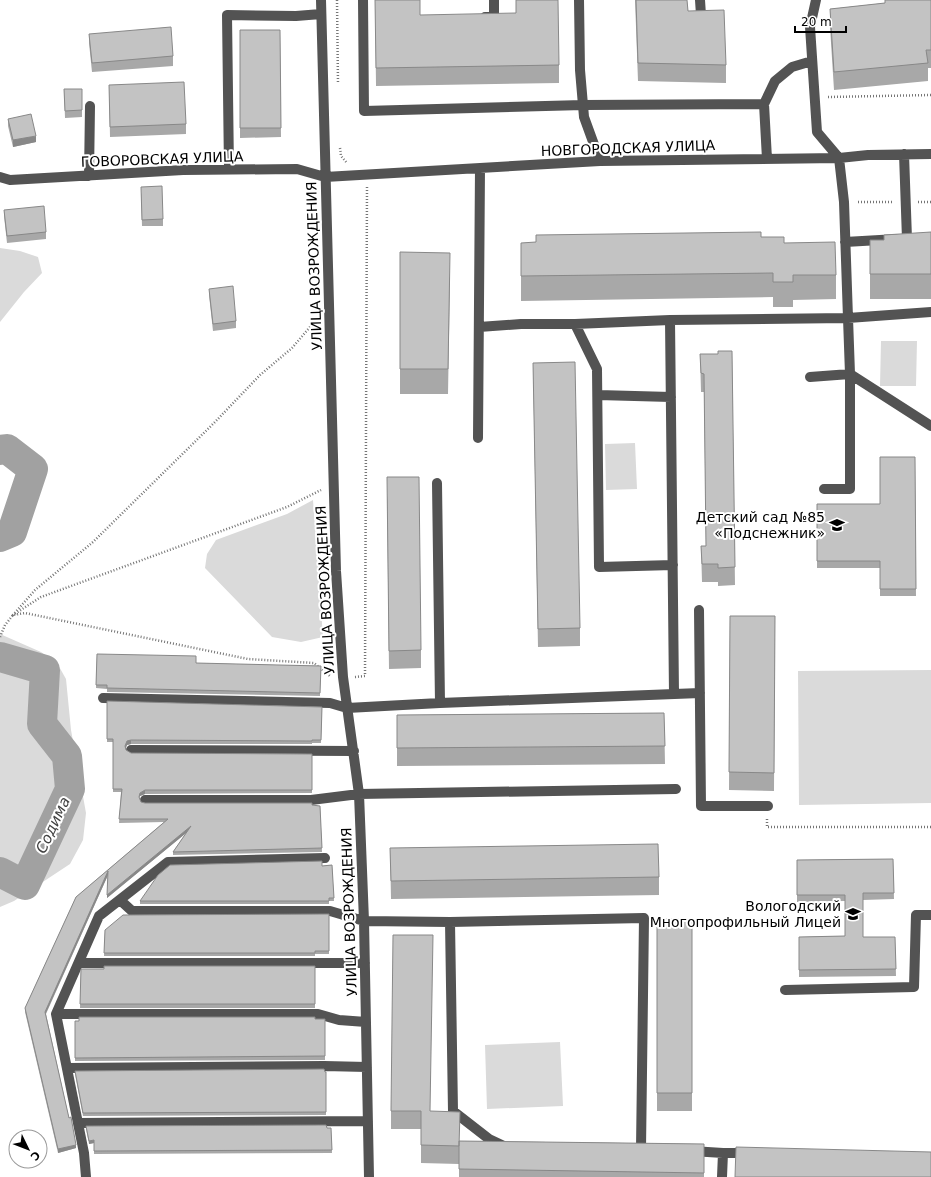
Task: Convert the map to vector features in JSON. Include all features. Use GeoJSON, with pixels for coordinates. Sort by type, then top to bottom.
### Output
{"type":"FeatureCollection","features":[{"type":"Feature","properties":{"kind":"street","name":"УЛИЦА ВОЗРОЖДЕНИЯ"},"geometry":{"type":"LineString","coordinates":[[321,0],[336,572],[343,677],[359,794],[364,921],[369,1177]]}},
{"type":"Feature","properties":{"kind":"street"},"geometry":{"type":"LineString","coordinates":[[363,0],[364,111],[583,105],[764,104]]}},
{"type":"Feature","properties":{"kind":"street"},"geometry":{"type":"LineString","coordinates":[[472,18],[494,17],[494,0]]}},
{"type":"Feature","properties":{"kind":"street"},"geometry":{"type":"LineString","coordinates":[[580,0],[580,70],[584,117],[600,161]]}},
{"type":"Feature","properties":{"kind":"street"},"geometry":{"type":"LineString","coordinates":[[700,0],[701,14]]}},
{"type":"Feature","properties":{"kind":"street"},"geometry":{"type":"LineString","coordinates":[[816,0],[810,27],[817,132],[839,158],[844,202],[850,374],[850,489],[824,489]]}},
{"type":"Feature","properties":{"kind":"street"},"geometry":{"type":"LineString","coordinates":[[229,170],[228,15],[296,16],[321,14]]}},
{"type":"Feature","properties":{"kind":"street"},"geometry":{"type":"LineString","coordinates":[[767,159],[764,104],[775,81],[792,67],[812,61]]}},
{"type":"Feature","properties":{"kind":"street"},"geometry":{"type":"LineString","coordinates":[[90,106],[90,176]]}},
{"type":"Feature","properties":{"kind":"street"},"geometry":{"type":"LineString","coordinates":[[904,154],[907,239]]}},
{"type":"Feature","properties":{"kind":"street","name":"НОВГОРОДСКАЯ УЛИЦА"},"geometry":{"type":"LineString","coordinates":[[325,177],[600,161],[839,158],[931,154]]}},
{"type":"Feature","properties":{"kind":"street"},"geometry":{"type":"LineString","coordinates":[[478,438],[480,168]]}},
{"type":"Feature","properties":{"kind":"street","name":"ГОВОРОВСКАЯ УЛИЦА"},"geometry":{"type":"LineString","coordinates":[[0,177],[10,180],[182,170],[298,169],[325,177]]}},
{"type":"Feature","properties":{"kind":"street"},"geometry":{"type":"LineString","coordinates":[[845,242],[919,238]]}},
{"type":"Feature","properties":{"kind":"street"},"geometry":{"type":"LineString","coordinates":[[479,327],[521,324],[575,324],[670,320],[848,318],[931,312]]}},
{"type":"Feature","properties":{"kind":"street"},"geometry":{"type":"LineString","coordinates":[[670,320],[674,694]]}},
{"type":"Feature","properties":{"kind":"street"},"geometry":{"type":"LineString","coordinates":[[575,324],[597,369],[599,567],[673,565]]}},
{"type":"Feature","properties":{"kind":"street"},"geometry":{"type":"LineString","coordinates":[[810,377],[850,374],[931,426]]}},
{"type":"Feature","properties":{"kind":"street"},"geometry":{"type":"LineString","coordinates":[[598,395],[671,397]]}},
{"type":"Feature","properties":{"kind":"street"},"geometry":{"type":"LineString","coordinates":[[437,483],[440,703]]}},
{"type":"Feature","properties":{"kind":"street"},"geometry":{"type":"LineString","coordinates":[[699,610],[701,806],[768,806]]}},
{"type":"Feature","properties":{"kind":"street"},"geometry":{"type":"LineString","coordinates":[[103,698],[330,703],[347,708],[700,693]]}},
{"type":"Feature","properties":{"kind":"street"},"geometry":{"type":"LineString","coordinates":[[131,750],[354,751]]}},
{"type":"Feature","properties":{"kind":"street"},"geometry":{"type":"LineString","coordinates":[[145,800],[311,800],[359,794],[676,789]]}},
{"type":"Feature","properties":{"kind":"street"},"geometry":{"type":"LineString","coordinates":[[86,1177],[84,1153],[56,1014],[99,916],[168,862],[325,858]]}},
{"type":"Feature","properties":{"kind":"street"},"geometry":{"type":"LineString","coordinates":[[120,900],[132,911],[330,911],[364,921],[450,922],[644,918],[641,1149]]}},
{"type":"Feature","properties":{"kind":"street"},"geometry":{"type":"LineString","coordinates":[[785,990],[914,986],[916,915],[931,915]]}},
{"type":"Feature","properties":{"kind":"street"},"geometry":{"type":"LineString","coordinates":[[450,922],[453,1112],[489,1139],[505,1147],[513,1147]]}},
{"type":"Feature","properties":{"kind":"street"},"geometry":{"type":"LineString","coordinates":[[79,963],[365,963]]}},
{"type":"Feature","properties":{"kind":"street"},"geometry":{"type":"LineString","coordinates":[[56,1014],[318,1014],[339,1020],[366,1022]]}},
{"type":"Feature","properties":{"kind":"street"},"geometry":{"type":"LineString","coordinates":[[67,1068],[367,1067]]}},
{"type":"Feature","properties":{"kind":"street"},"geometry":{"type":"LineString","coordinates":[[78,1122],[368,1121]]}},
{"type":"Feature","properties":{"kind":"street"},"geometry":{"type":"LineString","coordinates":[[686,1151],[761,1154]]}},
{"type":"Feature","properties":{"kind":"street"},"geometry":{"type":"LineString","coordinates":[[722,1153],[722,1177]]}},
{"type":"Feature","properties":{"kind":"path"},"geometry":{"type":"LineString","coordinates":[[337,0],[338,89]]}},
{"type":"Feature","properties":{"kind":"path"},"geometry":{"type":"LineString","coordinates":[[814,98],[931,95]]}},
{"type":"Feature","properties":{"kind":"path"},"geometry":{"type":"LineString","coordinates":[[339,143],[341,156],[348,163],[354,163]]}},
{"type":"Feature","properties":{"kind":"path"},"geometry":{"type":"LineString","coordinates":[[365,676],[367,175]]}},
{"type":"Feature","properties":{"kind":"path"},"geometry":{"type":"LineString","coordinates":[[844,202],[931,202]]}},
{"type":"Feature","properties":{"kind":"path"},"geometry":{"type":"LineString","coordinates":[[0,637],[5,625],[35,590],[93,542],[216,422],[260,375],[292,348],[328,307]]}},
{"type":"Feature","properties":{"kind":"path"},"geometry":{"type":"LineString","coordinates":[[13,615],[41,596],[286,507],[334,484]]}},
{"type":"Feature","properties":{"kind":"path"},"geometry":{"type":"LineString","coordinates":[[13,615],[25,613],[248,659],[314,663],[329,676],[343,677]]}},
{"type":"Feature","properties":{"kind":"path"},"geometry":{"type":"LineString","coordinates":[[768,806],[767,827],[931,827]]}},
{"type":"Feature","properties":{"kind":"shaded area"},"geometry":{"type":"Polygon","coordinates":[[[0,248],[20,251],[38,257],[42,273],[24,292],[0,322],[0,248]]]}},
{"type":"Feature","properties":{"kind":"shaded area"},"geometry":{"type":"Polygon","coordinates":[[[881,341],[917,341],[916,386],[880,386],[881,341]]]}},
{"type":"Feature","properties":{"kind":"shaded area"},"geometry":{"type":"Polygon","coordinates":[[[635,443],[637,489],[606,490],[605,444],[635,443]]]}},
{"type":"Feature","properties":{"kind":"shaded area"},"geometry":{"type":"Polygon","coordinates":[[[313,500],[323,637],[301,642],[272,637],[205,568],[207,554],[216,540],[287,514],[313,500]]]}},
{"type":"Feature","properties":{"kind":"shaded area"},"geometry":{"type":"Polygon","coordinates":[[[0,634],[41,652],[57,663],[66,679],[71,730],[86,813],[83,840],[70,864],[14,901],[0,907],[0,634]]]}},
{"type":"Feature","properties":{"kind":"shaded area"},"geometry":{"type":"Polygon","coordinates":[[[931,670],[931,803],[799,805],[798,671],[931,670]]]}},
{"type":"Feature","properties":{"kind":"shaded area"},"geometry":{"type":"Polygon","coordinates":[[[560,1042],[563,1106],[487,1109],[485,1045],[560,1042]]]}},
{"type":"Feature","properties":{"kind":"building"},"geometry":{"type":"Polygon","coordinates":[[[375,0],[420,0],[420,15],[516,13],[516,0],[558,0],[559,65],[376,68],[375,0]]]}},
{"type":"Feature","properties":{"kind":"building"},"geometry":{"type":"Polygon","coordinates":[[[636,0],[687,0],[688,11],[724,10],[726,65],[638,63],[636,0]]]}},
{"type":"Feature","properties":{"kind":"building"},"geometry":{"type":"Polygon","coordinates":[[[885,0],[931,0],[931,50],[926,50],[928,63],[834,72],[830,9],[885,3],[885,0]]]}},
{"type":"Feature","properties":{"kind":"building"},"geometry":{"type":"Polygon","coordinates":[[[171,27],[173,56],[92,63],[89,34],[171,27]]]}},
{"type":"Feature","properties":{"kind":"building"},"geometry":{"type":"Polygon","coordinates":[[[240,30],[280,30],[281,128],[240,128],[240,30]]]}},
{"type":"Feature","properties":{"kind":"building"},"geometry":{"type":"Polygon","coordinates":[[[184,82],[186,124],[110,127],[109,85],[184,82]]]}},
{"type":"Feature","properties":{"kind":"building"},"geometry":{"type":"Polygon","coordinates":[[[64,89],[82,89],[82,110],[65,111],[64,89]]]}},
{"type":"Feature","properties":{"kind":"building"},"geometry":{"type":"Polygon","coordinates":[[[31,114],[36,136],[13,140],[8,119],[31,114]]]}},
{"type":"Feature","properties":{"kind":"building"},"geometry":{"type":"Polygon","coordinates":[[[162,186],[163,219],[142,220],[141,187],[162,186]]]}},
{"type":"Feature","properties":{"kind":"building"},"geometry":{"type":"Polygon","coordinates":[[[44,206],[46,232],[7,236],[4,210],[44,206]]]}},
{"type":"Feature","properties":{"kind":"building"},"geometry":{"type":"Polygon","coordinates":[[[761,232],[761,237],[784,237],[784,243],[835,242],[836,275],[793,275],[793,282],[773,282],[773,273],[521,276],[521,243],[536,242],[536,235],[761,232]]]}},
{"type":"Feature","properties":{"kind":"building"},"geometry":{"type":"Polygon","coordinates":[[[931,232],[931,274],[870,274],[870,240],[884,240],[884,235],[931,232]]]}},
{"type":"Feature","properties":{"kind":"building"},"geometry":{"type":"Polygon","coordinates":[[[400,252],[450,253],[448,369],[400,369],[400,252]]]}},
{"type":"Feature","properties":{"kind":"building"},"geometry":{"type":"Polygon","coordinates":[[[233,286],[236,321],[213,324],[209,289],[233,286]]]}},
{"type":"Feature","properties":{"kind":"building"},"geometry":{"type":"Polygon","coordinates":[[[718,351],[732,351],[735,567],[718,568],[718,564],[702,564],[701,546],[706,546],[704,374],[701,373],[700,354],[718,354],[718,351]]]}},
{"type":"Feature","properties":{"kind":"building"},"geometry":{"type":"Polygon","coordinates":[[[575,362],[580,628],[538,629],[533,363],[575,362]]]}},
{"type":"Feature","properties":{"kind":"building","name":"Детский сад №85 «Подснежник»"},"geometry":{"type":"Polygon","coordinates":[[[880,457],[915,457],[916,589],[880,589],[880,561],[817,561],[817,504],[880,504],[880,457]]]}},
{"type":"Feature","properties":{"kind":"building"},"geometry":{"type":"Polygon","coordinates":[[[387,477],[419,477],[421,650],[389,651],[387,477]]]}},
{"type":"Feature","properties":{"kind":"building"},"geometry":{"type":"Polygon","coordinates":[[[730,616],[775,616],[774,773],[729,772],[730,616]]]}},
{"type":"Feature","properties":{"kind":"building"},"geometry":{"type":"Polygon","coordinates":[[[97,654],[196,656],[196,663],[321,666],[320,693],[107,688],[107,685],[96,685],[97,654]]]}},
{"type":"Feature","properties":{"kind":"building"},"geometry":{"type":"Polygon","coordinates":[[[107,701],[322,707],[321,740],[131,740],[127,741],[125,746],[126,750],[131,753],[312,754],[312,790],[145,790],[140,793],[139,797],[141,802],[145,803],[312,803],[312,805],[320,806],[322,848],[173,852],[191,826],[107,895],[108,871],[45,1012],[69,1118],[71,1117],[76,1145],[58,1149],[25,1008],[76,897],[168,819],[119,819],[122,789],[113,789],[113,739],[107,739],[107,701]]]}},
{"type":"Feature","properties":{"kind":"building"},"geometry":{"type":"Polygon","coordinates":[[[664,713],[665,746],[397,748],[397,715],[664,713]]]}},
{"type":"Feature","properties":{"kind":"building"},"geometry":{"type":"Polygon","coordinates":[[[658,844],[659,877],[391,881],[390,848],[658,844]]]}},
{"type":"Feature","properties":{"kind":"building"},"geometry":{"type":"Polygon","coordinates":[[[893,859],[894,893],[863,893],[863,937],[895,937],[896,969],[799,970],[799,937],[845,936],[845,895],[797,895],[797,860],[893,859]]]}},
{"type":"Feature","properties":{"kind":"building"},"geometry":{"type":"Polygon","coordinates":[[[322,861],[322,866],[332,865],[334,898],[329,898],[329,901],[140,901],[158,875],[170,865],[322,861]]]}},
{"type":"Feature","properties":{"kind":"building"},"geometry":{"type":"Polygon","coordinates":[[[329,914],[329,951],[315,951],[315,953],[104,953],[105,930],[123,915],[329,914]]]}},
{"type":"Feature","properties":{"kind":"building"},"geometry":{"type":"Polygon","coordinates":[[[657,919],[692,919],[692,1093],[657,1093],[657,919]]]}},
{"type":"Feature","properties":{"kind":"building"},"geometry":{"type":"Polygon","coordinates":[[[393,935],[433,935],[430,1111],[460,1112],[459,1146],[421,1145],[421,1111],[391,1111],[393,935]]]}},
{"type":"Feature","properties":{"kind":"building"},"geometry":{"type":"Polygon","coordinates":[[[104,966],[315,966],[315,1004],[80,1004],[81,969],[104,969],[104,966]]]}},
{"type":"Feature","properties":{"kind":"building"},"geometry":{"type":"Polygon","coordinates":[[[79,1017],[315,1017],[315,1019],[325,1019],[325,1056],[75,1058],[75,1021],[79,1021],[79,1017]]]}},
{"type":"Feature","properties":{"kind":"building"},"geometry":{"type":"Polygon","coordinates":[[[324,1069],[326,1072],[326,1112],[83,1113],[75,1071],[324,1069]]]}},
{"type":"Feature","properties":{"kind":"building"},"geometry":{"type":"Polygon","coordinates":[[[326,1125],[327,1128],[331,1128],[332,1150],[94,1151],[94,1140],[89,1141],[86,1126],[326,1125]]]}},
{"type":"Feature","properties":{"kind":"building"},"geometry":{"type":"Polygon","coordinates":[[[459,1141],[704,1144],[704,1173],[459,1169],[459,1141]]]}},
{"type":"Feature","properties":{"kind":"building"},"geometry":{"type":"Polygon","coordinates":[[[736,1147],[931,1152],[931,1177],[735,1177],[736,1147]]]}},
{"type":"Feature","properties":{"kind":"waterway","name":"Содима"},"geometry":{"type":"LineString","coordinates":[[0,450],[7,449],[33,469],[12,532],[0,537]]}},
{"type":"Feature","properties":{"kind":"waterway","name":"Содима"},"geometry":{"type":"LineString","coordinates":[[0,657],[45,670],[42,724],[67,756],[70,789],[25,885],[0,872]]}},
{"type":"Feature","properties":{"kind":"place","name":"Детский сад №85 «Подснежник»"},"geometry":{"type":"Point","coordinates":[837,525]}},
{"type":"Feature","properties":{"kind":"place","name":"Вологодский Многопрофильный Лицей"},"geometry":{"type":"Point","coordinates":[853,914]}}]}
